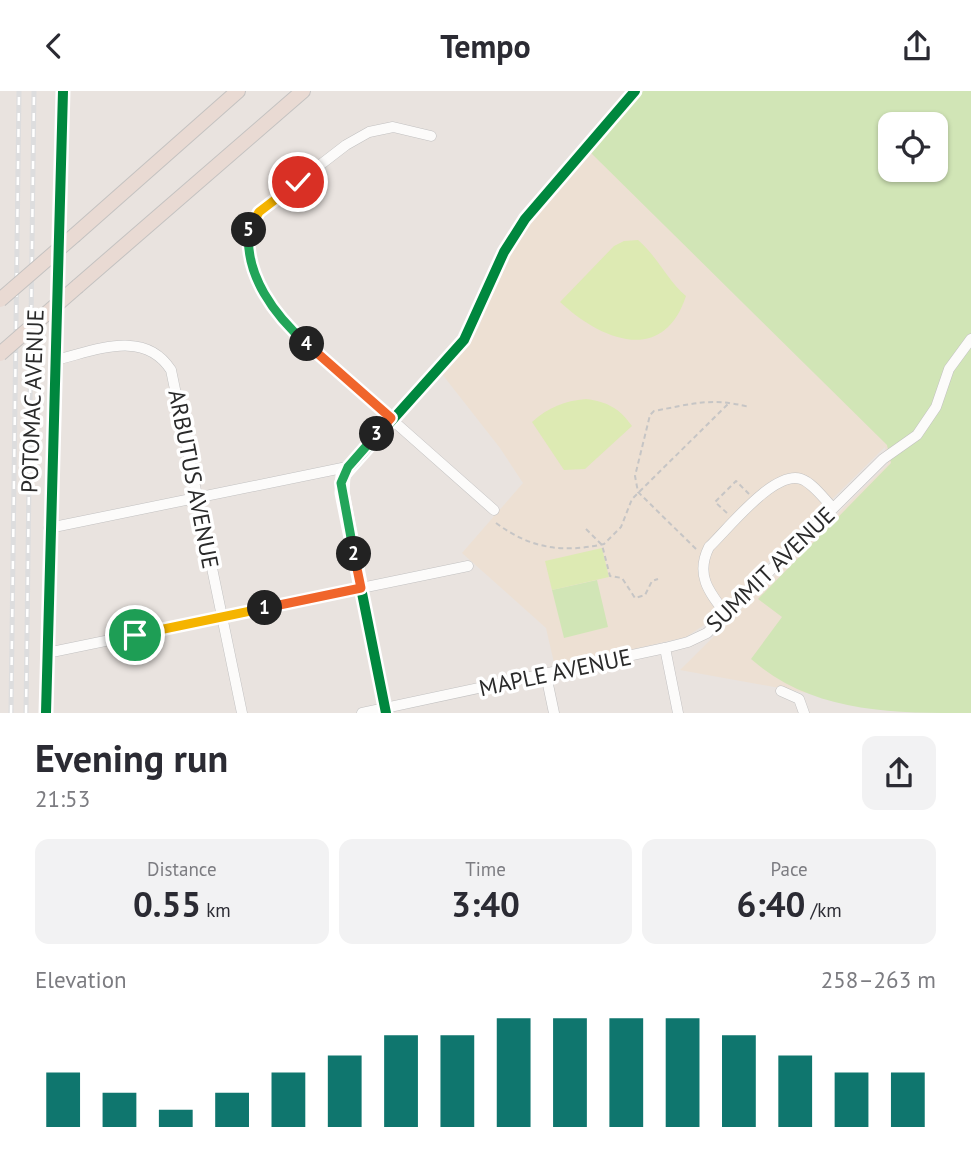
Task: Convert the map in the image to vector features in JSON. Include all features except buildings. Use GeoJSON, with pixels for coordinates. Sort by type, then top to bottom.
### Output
{"type":"FeatureCollection","features":[{"type":"Feature","properties":{"kind":"highway"},"geometry":{"type":"LineString","coordinates":[[0,300],[238,91]]}},
{"type":"Feature","properties":{"kind":"highway"},"geometry":{"type":"LineString","coordinates":[[0,354],[303,91]]}},
{"type":"Feature","properties":{"kind":"street","name":"POTOMAC AVENUE"},"geometry":{"type":"LineString","coordinates":[[46,713],[63,91]]}},
{"type":"Feature","properties":{"kind":"street"},"geometry":{"type":"LineString","coordinates":[[386,711],[342,493],[343,475],[464,339],[480,311],[496,268],[525,219],[635,91]]}},
{"type":"Feature","properties":{"kind":"street"},"geometry":{"type":"LineString","coordinates":[[431,136],[393,127],[369,132],[345,145],[259,212],[252,221],[248,241],[261,289],[276,314],[494,510]]}},
{"type":"Feature","properties":{"kind":"street","name":"SUMMIT AVENUE"},"geometry":{"type":"LineString","coordinates":[[665,648],[698,638],[726,614],[883,459],[917,435],[929,421],[949,369],[971,339]]}},
{"type":"Feature","properties":{"kind":"street","name":"ARBUTUS AVENUE"},"geometry":{"type":"LineString","coordinates":[[55,360],[131,344],[157,352],[171,370],[242,713]]}},
{"type":"Feature","properties":{"kind":"street"},"geometry":{"type":"LineString","coordinates":[[49,528],[348,467]]}},
{"type":"Feature","properties":{"kind":"street"},"geometry":{"type":"LineString","coordinates":[[726,614],[705,587],[702,566],[709,547],[779,480],[803,480],[833,508]]}},
{"type":"Feature","properties":{"kind":"street"},"geometry":{"type":"LineString","coordinates":[[47,653],[468,566]]}},
{"type":"Feature","properties":{"kind":"street"},"geometry":{"type":"LineString","coordinates":[[665,648],[678,713]]}},
{"type":"Feature","properties":{"kind":"street","name":"MAPLE AVENUE"},"geometry":{"type":"LineString","coordinates":[[362,713],[386,711],[665,648]]}},
{"type":"Feature","properties":{"kind":"street"},"geometry":{"type":"LineString","coordinates":[[546,675],[554,713]]}},
{"type":"Feature","properties":{"kind":"street"},"geometry":{"type":"LineString","coordinates":[[781,691],[799,699],[804,713]]}},
{"type":"Feature","properties":{"kind":"path"},"geometry":{"type":"LineString","coordinates":[[696,549],[638,492],[635,476],[650,415],[654,411],[709,400],[749,407]]}},
{"type":"Feature","properties":{"kind":"path"},"geometry":{"type":"LineString","coordinates":[[496,523],[519,539],[555,550],[602,545],[613,538],[638,492],[730,402]]}},
{"type":"Feature","properties":{"kind":"path"},"geometry":{"type":"LineString","coordinates":[[730,517],[715,502],[736,481],[750,496]]}},
{"type":"Feature","properties":{"kind":"path"},"geometry":{"type":"LineString","coordinates":[[586,529],[602,545],[610,576],[622,578],[635,598],[645,595],[652,581],[658,579]]}},
{"type":"Feature","properties":{"kind":"shaded area"},"geometry":{"type":"Polygon","coordinates":[[[641,91],[971,91],[971,713],[873,705],[680,670],[888,464],[885,447],[704,625],[686,637],[555,667],[546,628],[462,553],[523,483],[500,448],[442,374],[479,327],[500,269],[517,238],[641,91]]]}},
{"type":"Feature","properties":{"kind":"green space"},"geometry":{"type":"Polygon","coordinates":[[[643,91],[971,91],[971,713],[883,710],[827,700],[775,677],[751,659],[782,617],[758,599],[891,463],[887,445],[591,153],[643,91]]]}},
{"type":"Feature","properties":{"kind":"green space"},"geometry":{"type":"Polygon","coordinates":[[[638,240],[686,296],[676,318],[662,332],[647,339],[612,335],[576,316],[560,302],[614,246],[624,241],[638,240]]]}},
{"type":"Feature","properties":{"kind":"green space"},"geometry":{"type":"Polygon","coordinates":[[[586,399],[612,407],[632,426],[585,469],[564,470],[532,422],[557,406],[586,399]]]}},
{"type":"Feature","properties":{"kind":"green space"},"geometry":{"type":"Polygon","coordinates":[[[602,548],[609,577],[552,590],[545,561],[602,548]]]}},
{"type":"Feature","properties":{"kind":"green space"},"geometry":{"type":"Polygon","coordinates":[[[597,580],[608,627],[564,638],[552,590],[597,580]]]}},
{"type":"Feature","properties":{"kind":"railway"},"geometry":{"type":"LineString","coordinates":[[11,713],[19,91]]}},
{"type":"Feature","properties":{"kind":"railway"},"geometry":{"type":"LineString","coordinates":[[26,713],[34,91]]}},
{"type":"Feature","properties":{"kind":"cycle path"},"geometry":{"type":"LineString","coordinates":[[46,713],[63,91]]}},
{"type":"Feature","properties":{"kind":"cycle path"},"geometry":{"type":"LineString","coordinates":[[386,713],[342,493],[343,475],[464,340],[504,252],[525,219],[635,91]]}},
{"type":"Feature","properties":{"kind":"route"},"geometry":{"type":"LineString","coordinates":[[135,635],[361,588],[341,483],[348,467],[391,418],[276,314],[261,289],[248,250],[252,221],[259,212],[298,182]]}}]}
